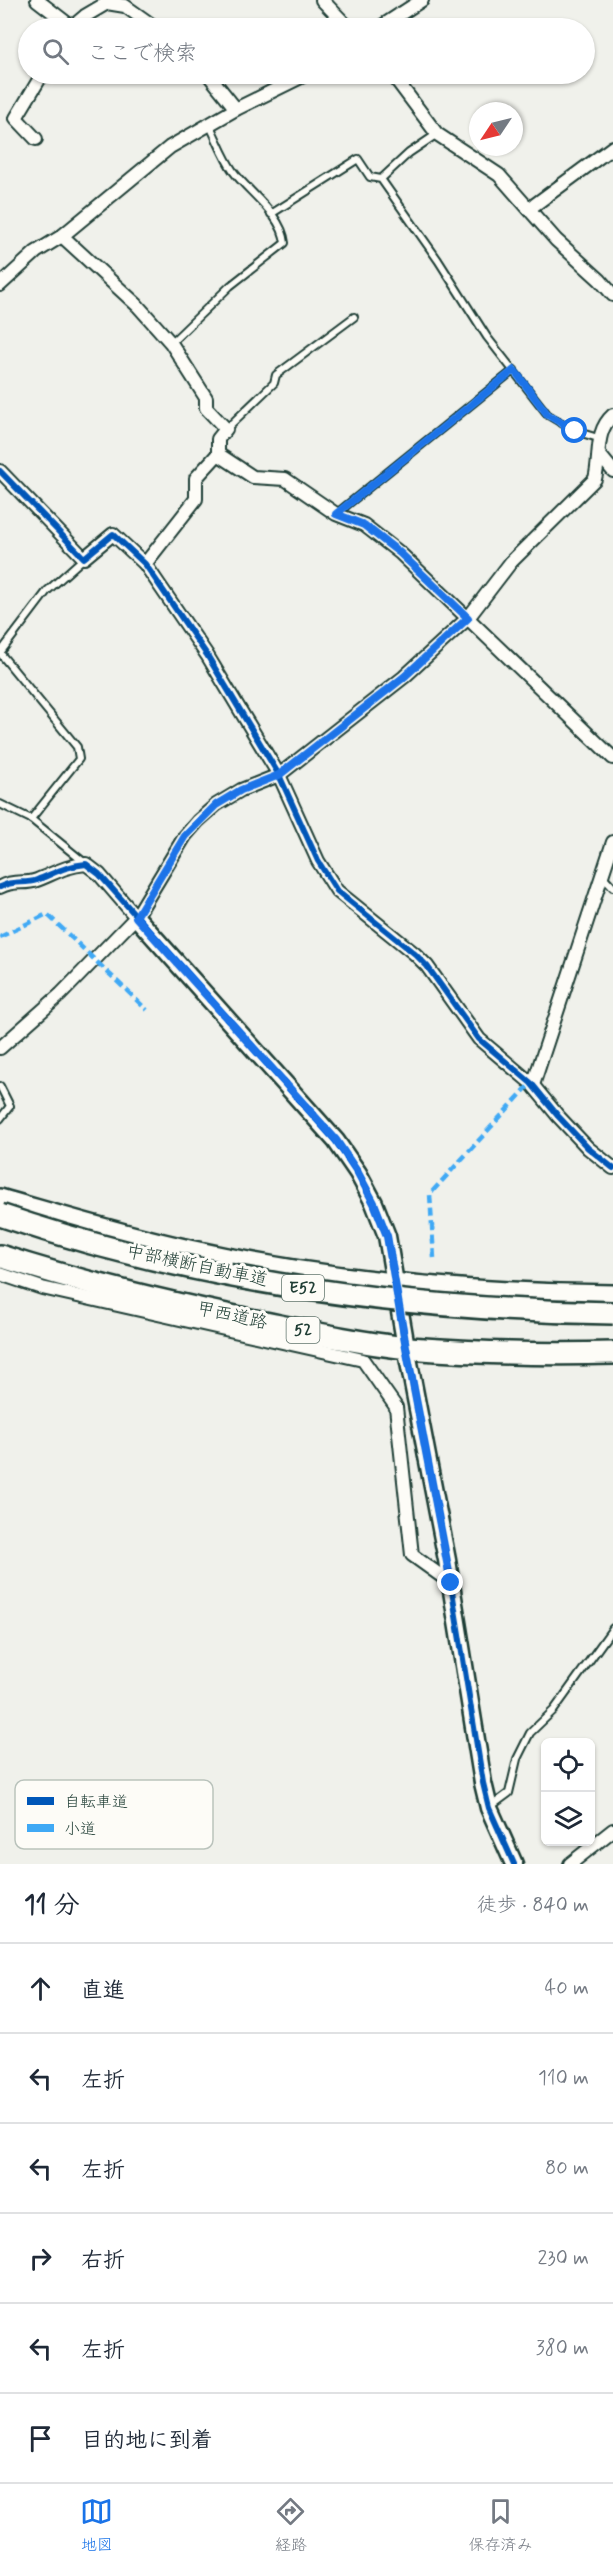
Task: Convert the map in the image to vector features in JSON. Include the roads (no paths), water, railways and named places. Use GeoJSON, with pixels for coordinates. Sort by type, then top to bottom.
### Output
{"type":"FeatureCollection","features":[{"type":"Feature","properties":{"kind":"highway"},"geometry":{"type":"LineString","coordinates":[[0,1200],[93,1227],[189,1251],[292,1271],[395,1285],[554,1296],[613,1296]]}},
{"type":"Feature","properties":{"kind":"highway","name":"中部横断自動車道"},"geometry":{"type":"LineString","coordinates":[[0,1215],[189,1268],[272,1283],[357,1296],[446,1305],[532,1312],[613,1313]]}},
{"type":"Feature","properties":{"kind":"highway","name":"甲西道路"},"geometry":{"type":"LineString","coordinates":[[0,1256],[60,1275],[175,1304],[300,1330],[406,1347],[483,1352],[613,1353]]}},
{"type":"Feature","properties":{"kind":"street"},"geometry":{"type":"LineString","coordinates":[[37,0],[60,18]]}},
{"type":"Feature","properties":{"kind":"street"},"geometry":{"type":"LineString","coordinates":[[322,0],[339,18]]}},
{"type":"Feature","properties":{"kind":"street"},"geometry":{"type":"LineString","coordinates":[[394,18],[422,0]]}},
{"type":"Feature","properties":{"kind":"street"},"geometry":{"type":"LineString","coordinates":[[83,18],[107,3],[124,6],[141,18]]}},
{"type":"Feature","properties":{"kind":"street"},"geometry":{"type":"LineString","coordinates":[[36,84],[16,118],[36,139]]}},
{"type":"Feature","properties":{"kind":"street"},"geometry":{"type":"LineString","coordinates":[[216,84],[236,109]]}},
{"type":"Feature","properties":{"kind":"street"},"geometry":{"type":"LineString","coordinates":[[0,285],[36,252],[62,236],[170,147],[236,109],[286,84]]}},
{"type":"Feature","properties":{"kind":"street"},"geometry":{"type":"LineString","coordinates":[[400,84],[437,134],[499,175],[556,240],[613,295]]}},
{"type":"Feature","properties":{"kind":"street"},"geometry":{"type":"LineString","coordinates":[[529,209],[613,147]]}},
{"type":"Feature","properties":{"kind":"street"},"geometry":{"type":"LineString","coordinates":[[62,236],[137,305],[171,344],[206,398],[206,408],[226,429],[218,439],[218,454],[196,478],[196,499],[145,564]]}},
{"type":"Feature","properties":{"kind":"street"},"geometry":{"type":"LineString","coordinates":[[0,1048],[61,994],[136,917],[185,836],[198,821],[216,805],[241,790],[279,775],[404,677],[468,618],[511,562],[595,479],[599,454],[598,438],[605,422],[613,415]]}},
{"type":"Feature","properties":{"kind":"street"},"geometry":{"type":"LineString","coordinates":[[218,454],[253,477],[285,479],[336,514],[364,525],[400,553],[613,758]]}},
{"type":"Feature","properties":{"kind":"street"},"geometry":{"type":"LineString","coordinates":[[599,454],[613,471]]}},
{"type":"Feature","properties":{"kind":"street"},"geometry":{"type":"LineString","coordinates":[[0,471],[84,558],[113,534],[145,564],[207,654],[279,775],[318,861],[337,891],[427,966],[479,1038],[533,1085],[588,1148],[613,1168]]}},
{"type":"Feature","properties":{"kind":"street"},"geometry":{"type":"LineString","coordinates":[[533,1085],[613,842]]}},
{"type":"Feature","properties":{"kind":"street"},"geometry":{"type":"LineString","coordinates":[[0,873],[16,880],[35,881],[68,866],[86,864],[99,874],[336,1140],[374,1203],[387,1236],[451,1583],[489,1808],[514,1864]]}},
{"type":"Feature","properties":{"kind":"street"},"geometry":{"type":"LineString","coordinates":[[0,887],[16,880]]}},
{"type":"Feature","properties":{"kind":"street"},"geometry":{"type":"LineString","coordinates":[[0,1274],[42,1288],[363,1360],[396,1407],[412,1555],[451,1583]]}},
{"type":"Feature","properties":{"kind":"street"},"geometry":{"type":"LineString","coordinates":[[570,1864],[613,1830]]}},
{"type":"Feature","properties":{"kind":"lane"},"geometry":{"type":"LineString","coordinates":[[171,344],[230,286],[285,243],[284,235],[262,201],[240,181],[231,168],[209,124]]}},
{"type":"Feature","properties":{"kind":"lane"},"geometry":{"type":"LineString","coordinates":[[381,179],[409,153],[437,134]]}},
{"type":"Feature","properties":{"kind":"lane"},"geometry":{"type":"LineString","coordinates":[[271,214],[358,159],[370,177],[381,179],[438,260],[486,337],[548,415],[575,431],[598,438]]}},
{"type":"Feature","properties":{"kind":"lane"},"geometry":{"type":"LineString","coordinates":[[226,429],[274,383],[276,375],[354,317]]}},
{"type":"Feature","properties":{"kind":"lane"},"geometry":{"type":"LineString","coordinates":[[336,514],[514,370]]}},
{"type":"Feature","properties":{"kind":"lane"},"geometry":{"type":"LineString","coordinates":[[31,819],[78,759],[77,747],[0,653],[47,591],[84,558]]}},
{"type":"Feature","properties":{"kind":"lane"},"geometry":{"type":"LineString","coordinates":[[0,804],[31,819],[86,864]]}},
{"type":"Feature","properties":{"kind":"lane"},"geometry":{"type":"LineString","coordinates":[[602,875],[613,887]]}},
{"type":"Feature","properties":{"kind":"lane"},"geometry":{"type":"LineString","coordinates":[[0,1086],[10,1106],[0,1119]]}},
{"type":"Feature","properties":{"kind":"lane"},"geometry":{"type":"LineString","coordinates":[[489,1808],[509,1793],[517,1759],[530,1733],[554,1710],[613,1628]]}}]}
